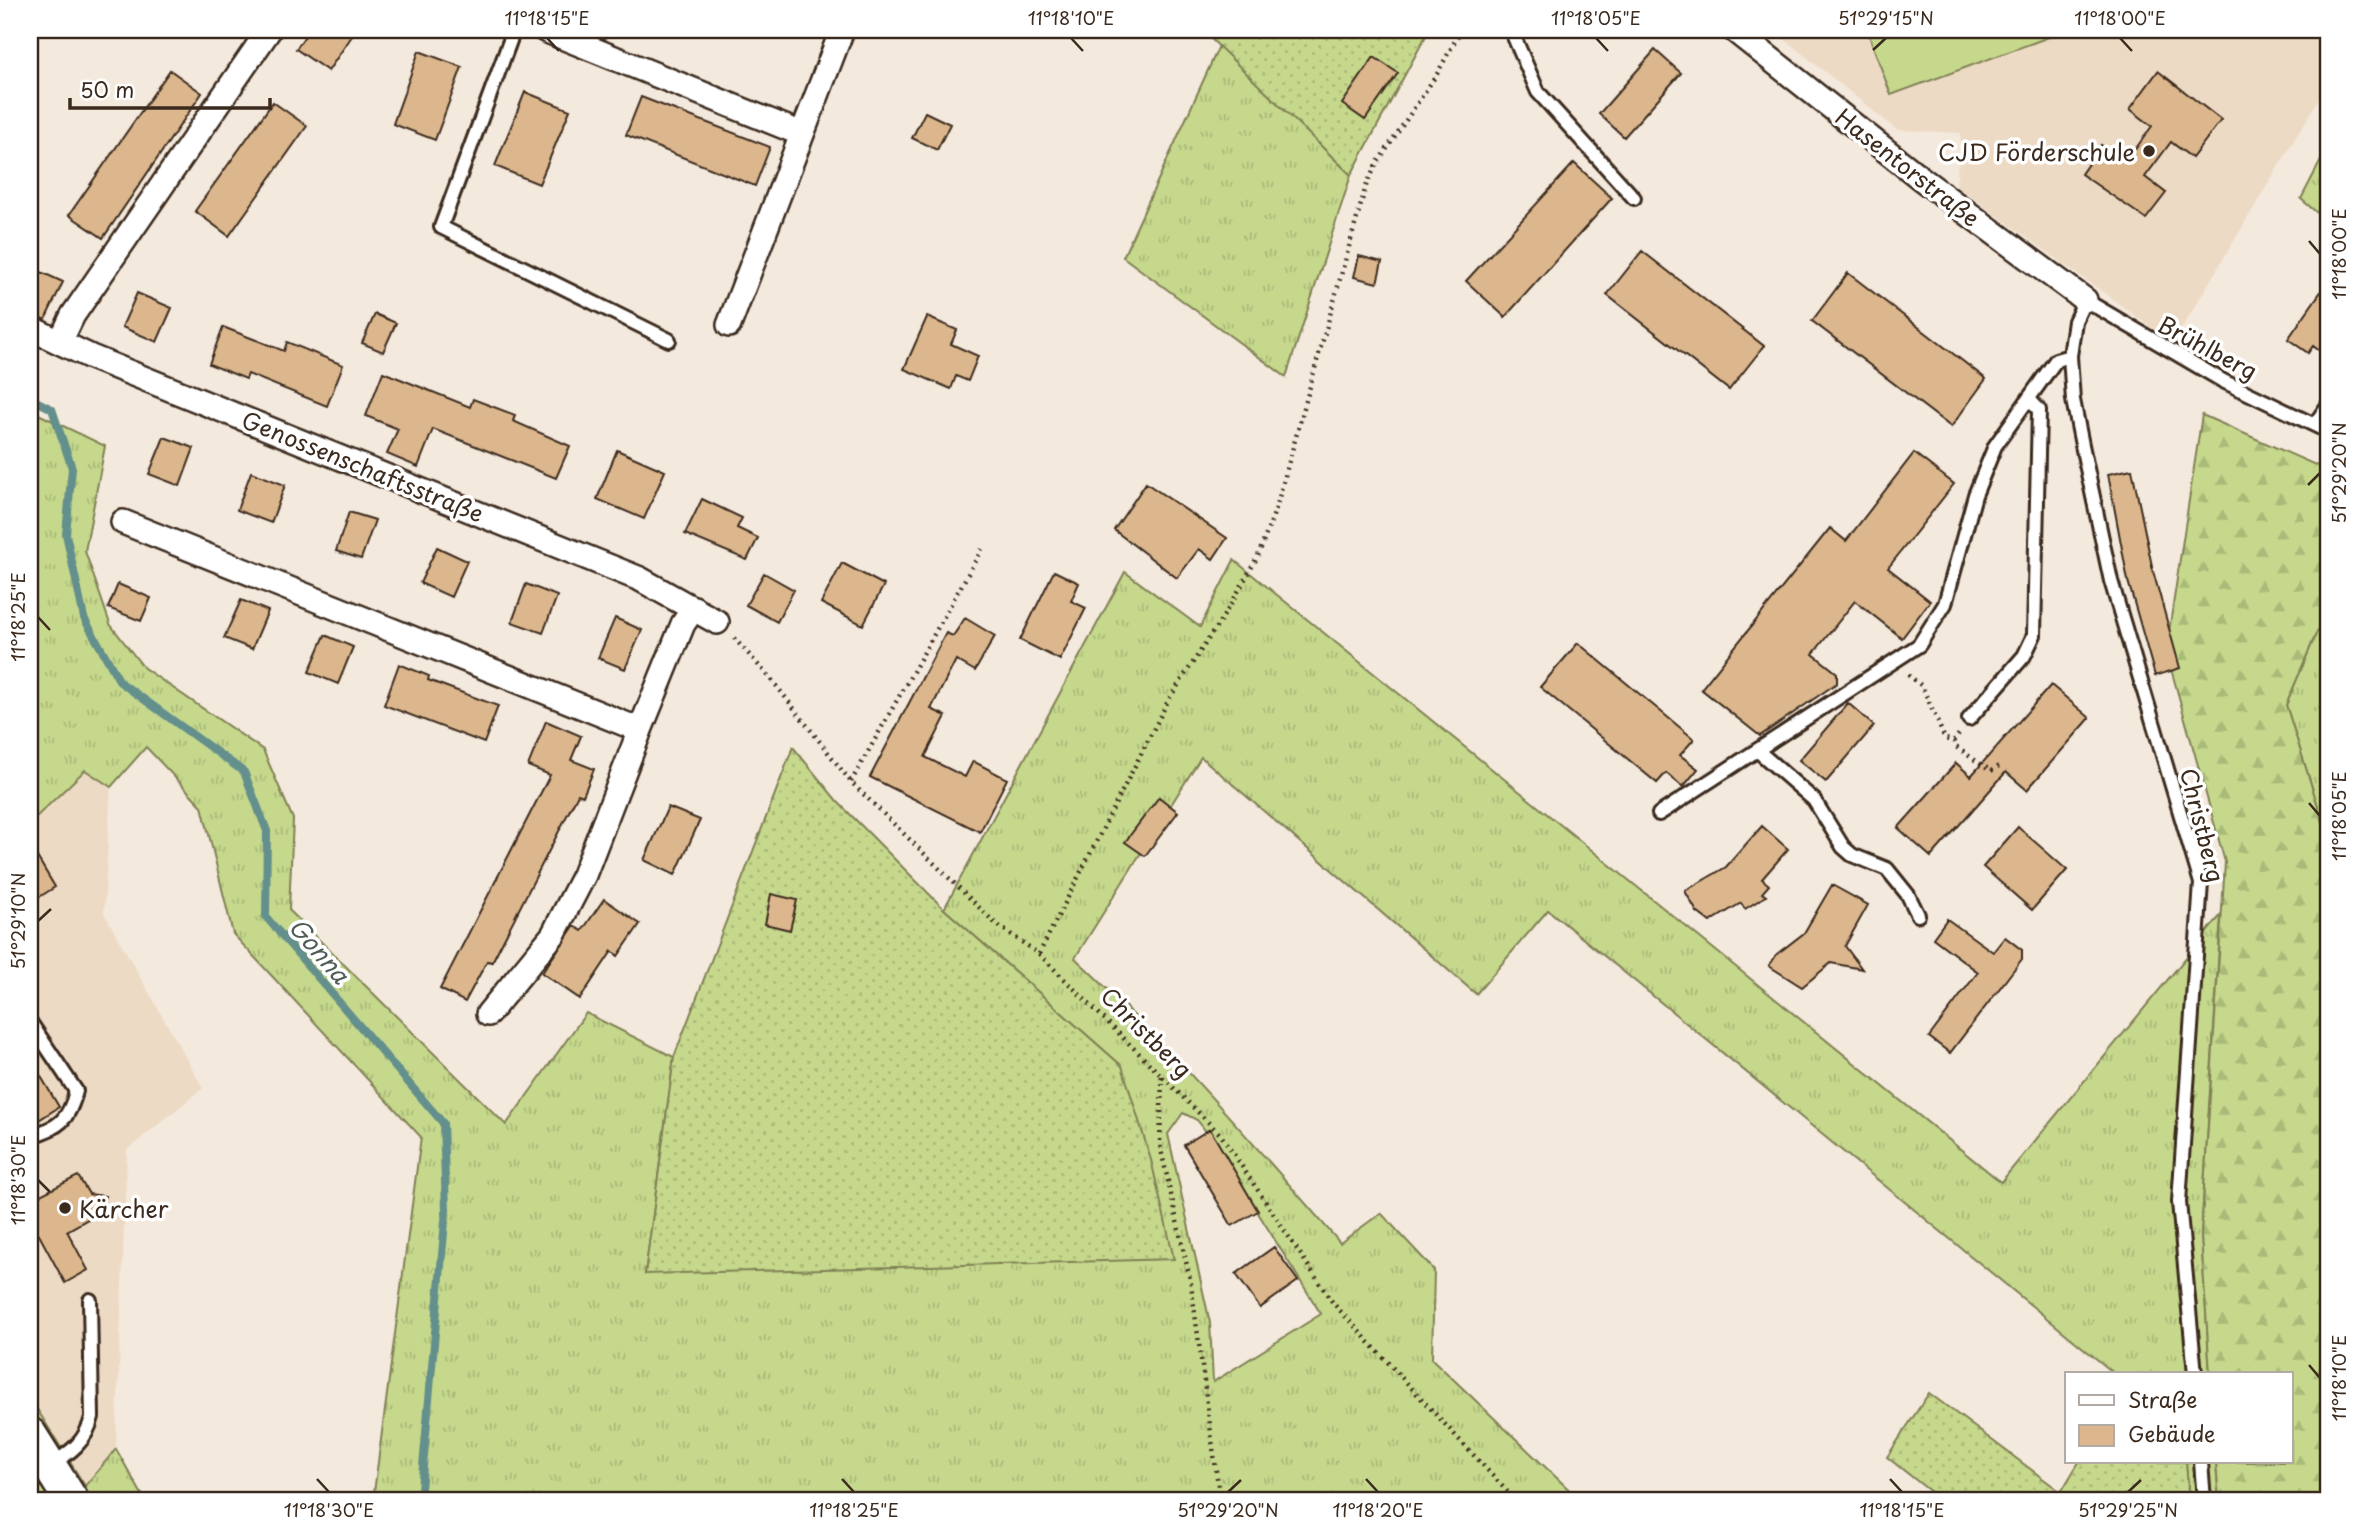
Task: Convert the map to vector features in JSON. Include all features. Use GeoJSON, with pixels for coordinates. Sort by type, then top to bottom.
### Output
{"type":"FeatureCollection","features":[{"type":"Feature","properties":{"kind":"main road"},"geometry":{"type":"LineString","coordinates":[[30,1435],[71,1500]]}},
{"type":"Feature","properties":{"kind":"street"},"geometry":{"type":"LineString","coordinates":[[60,342],[74,315],[269,30]]}},
{"type":"Feature","properties":{"kind":"street"},"geometry":{"type":"LineString","coordinates":[[545,30],[802,134]]}},
{"type":"Feature","properties":{"kind":"street"},"geometry":{"type":"LineString","coordinates":[[729,325],[842,30]]}},
{"type":"Feature","properties":{"kind":"street","name":"Hasentorstraße"},"geometry":{"type":"LineString","coordinates":[[1734,30],[1923,180],[2085,300]]}},
{"type":"Feature","properties":{"kind":"street","name":"Genossenschaftsstraße"},"geometry":{"type":"LineString","coordinates":[[30,328],[640,579],[717,622]]}},
{"type":"Feature","properties":{"kind":"street"},"geometry":{"type":"LineString","coordinates":[[123,522],[640,730]]}},
{"type":"Feature","properties":{"kind":"street"},"geometry":{"type":"LineString","coordinates":[[488,1014],[554,935],[584,875],[683,624],[694,608]]}},
{"type":"Feature","properties":{"kind":"lane"},"geometry":{"type":"LineString","coordinates":[[514,30],[441,227],[669,340]]}},
{"type":"Feature","properties":{"kind":"lane"},"geometry":{"type":"LineString","coordinates":[[1511,30],[1538,92],[1634,198]]}},
{"type":"Feature","properties":{"kind":"lane","name":"Christberg"},"geometry":{"type":"LineString","coordinates":[[2085,300],[2075,321],[2070,356],[2073,400],[2111,581],[2200,883],[2179,1202],[2195,1372]]}},
{"type":"Feature","properties":{"kind":"lane","name":"Brühlberg"},"geometry":{"type":"LineString","coordinates":[[2085,300],[2222,381],[2329,432]]}},
{"type":"Feature","properties":{"kind":"lane"},"geometry":{"type":"LineString","coordinates":[[1659,814],[1919,645],[1945,604],[1975,495],[1995,446],[2056,360],[2070,356]]}},
{"type":"Feature","properties":{"kind":"lane"},"geometry":{"type":"LineString","coordinates":[[1969,719],[2018,663],[2034,635],[2039,410],[2029,399]]}},
{"type":"Feature","properties":{"kind":"lane"},"geometry":{"type":"LineString","coordinates":[[2315,424],[2329,404]]}},
{"type":"Feature","properties":{"kind":"lane"},"geometry":{"type":"LineString","coordinates":[[1758,751],[1814,800],[1843,848],[1852,855],[1887,869],[1908,895],[1918,915]]}},
{"type":"Feature","properties":{"kind":"lane"},"geometry":{"type":"LineString","coordinates":[[30,1022],[76,1091],[71,1113],[54,1127],[30,1136]]}},
{"type":"Feature","properties":{"kind":"lane"},"geometry":{"type":"LineString","coordinates":[[49,1466],[78,1447],[89,1429],[92,1417],[90,1300]]}},
{"type":"Feature","properties":{"kind":"lane"},"geometry":{"type":"LineString","coordinates":[[2202,1464],[2204,1500]]}},
{"type":"Feature","properties":{"kind":"path"},"geometry":{"type":"LineString","coordinates":[[1039,954],[1169,699],[1230,606],[1258,556],[1276,508],[1366,186],[1376,164],[1427,90],[1458,31]]}},
{"type":"Feature","properties":{"kind":"path"},"geometry":{"type":"LineString","coordinates":[[851,782],[982,549]]}},
{"type":"Feature","properties":{"kind":"path","name":"Christberg"},"geometry":{"type":"LineString","coordinates":[[717,622],[772,680],[851,782],[996,924],[1039,954],[1222,1135],[1333,1303],[1515,1500]]}},
{"type":"Feature","properties":{"kind":"path"},"geometry":{"type":"LineString","coordinates":[[1899,659],[1907,673],[1922,686],[1945,739],[1954,741]]}},
{"type":"Feature","properties":{"kind":"path"},"geometry":{"type":"LineString","coordinates":[[1954,741],[1969,719]]}},
{"type":"Feature","properties":{"kind":"path"},"geometry":{"type":"LineString","coordinates":[[1954,741],[1956,747],[1991,771],[1999,766]]}},
{"type":"Feature","properties":{"kind":"path"},"geometry":{"type":"LineString","coordinates":[[1162,1076],[1160,1145],[1191,1284],[1220,1500]]}},
{"type":"Feature","properties":{"kind":"shaded area"},"geometry":{"type":"Polygon","coordinates":[[[1773,30],[2329,30],[2329,82],[2173,343],[1956,186],[1961,133],[1897,130],[1773,30]]]}},
{"type":"Feature","properties":{"kind":"shaded area"},"geometry":{"type":"Polygon","coordinates":[[[86,770],[111,787],[104,913],[203,1088],[127,1150],[116,1449],[85,1487],[30,1398],[30,823],[86,770]]]}},
{"type":"Feature","properties":{"kind":"green space"},"geometry":{"type":"Polygon","coordinates":[[[1202,30],[1429,30],[1351,175],[1202,30]]]}},
{"type":"Feature","properties":{"kind":"green space"},"geometry":{"type":"Polygon","coordinates":[[[1867,30],[2068,30],[1891,95],[1867,30]]]}},
{"type":"Feature","properties":{"kind":"green space"},"geometry":{"type":"Polygon","coordinates":[[[1219,46],[1351,175],[1286,377],[1123,257],[1219,46]]]}},
{"type":"Feature","properties":{"kind":"green space"},"geometry":{"type":"Polygon","coordinates":[[[2329,145],[2329,223],[2301,199],[2329,145]]]}},
{"type":"Feature","properties":{"kind":"green space"},"geometry":{"type":"Polygon","coordinates":[[[30,410],[105,446],[85,551],[110,624],[144,668],[263,750],[293,819],[289,910],[506,1125],[586,1013],[674,1057],[645,1274],[1122,1066],[944,909],[1125,572],[1200,627],[1234,560],[2001,1182],[2221,915],[2201,1235],[2210,1372],[2113,1372],[1548,910],[1476,994],[1201,757],[1075,958],[1179,1062],[1340,1243],[1381,1213],[1434,1270],[1432,1359],[1580,1500],[373,1500],[421,1137],[233,934],[202,806],[146,747],[111,787],[85,770],[30,823],[30,410]],[[1183,1113],[1168,1134],[1210,1323],[1213,1382],[1321,1314],[1212,1139],[1197,1120],[1183,1113]]]}},
{"type":"Feature","properties":{"kind":"green space"},"geometry":{"type":"Polygon","coordinates":[[[2202,415],[2329,471],[2329,603],[2286,705],[2329,841],[2329,1500],[2219,1500],[2216,1464],[2292,1464],[2292,1372],[2210,1372],[2201,1235],[2225,862],[2166,651],[2202,415]]]}},
{"type":"Feature","properties":{"kind":"green space"},"geometry":{"type":"Polygon","coordinates":[[[2329,603],[2329,841],[2286,705],[2329,603]]]}},
{"type":"Feature","properties":{"kind":"green space"},"geometry":{"type":"Polygon","coordinates":[[[793,747],[837,801],[944,909],[1122,1066],[1151,1160],[1174,1259],[645,1274],[674,1057],[793,747]]]}},
{"type":"Feature","properties":{"kind":"green space"},"geometry":{"type":"Polygon","coordinates":[[[1929,1393],[2061,1492],[2078,1464],[2186,1464],[2189,1500],[1941,1500],[1887,1457],[1929,1393]]]}},
{"type":"Feature","properties":{"kind":"green space"},"geometry":{"type":"Polygon","coordinates":[[[30,1398],[85,1486],[116,1449],[145,1500],[30,1500],[30,1398]]]}},
{"type":"Feature","properties":{"kind":"green space"},"geometry":{"type":"Polygon","coordinates":[[[2186,1464],[2216,1464],[2219,1500],[2189,1500],[2186,1464]]]}},
{"type":"Feature","properties":{"kind":"building"},"geometry":{"type":"Polygon","coordinates":[[[309,30],[356,30],[328,71],[296,49],[309,30]]]}},
{"type":"Feature","properties":{"kind":"building"},"geometry":{"type":"Polygon","coordinates":[[[1655,50],[1681,73],[1624,137],[1599,114],[1655,50]]]}},
{"type":"Feature","properties":{"kind":"building"},"geometry":{"type":"Polygon","coordinates":[[[419,51],[462,67],[435,140],[393,124],[419,51]]]}},
{"type":"Feature","properties":{"kind":"building"},"geometry":{"type":"Polygon","coordinates":[[[1374,57],[1398,73],[1365,120],[1342,104],[1374,57]]]}},
{"type":"Feature","properties":{"kind":"building"},"geometry":{"type":"Polygon","coordinates":[[[170,70],[202,93],[103,238],[69,215],[170,70]]]}},
{"type":"Feature","properties":{"kind":"building","name":"CJD Förderschule"},"geometry":{"type":"Polygon","coordinates":[[[2158,71],[2221,120],[2192,158],[2171,142],[2145,177],[2166,193],[2146,219],[2081,174],[2101,145],[2126,162],[2152,126],[2130,109],[2158,71]]]}},
{"type":"Feature","properties":{"kind":"building"},"geometry":{"type":"Polygon","coordinates":[[[525,92],[570,110],[539,184],[495,166],[525,92]]]}},
{"type":"Feature","properties":{"kind":"building"},"geometry":{"type":"Polygon","coordinates":[[[641,97],[770,147],[755,186],[626,135],[641,97]]]}},
{"type":"Feature","properties":{"kind":"building"},"geometry":{"type":"Polygon","coordinates":[[[273,102],[307,126],[229,236],[195,211],[273,102]]]}},
{"type":"Feature","properties":{"kind":"building"},"geometry":{"type":"Polygon","coordinates":[[[925,112],[950,124],[937,150],[912,138],[925,112]]]}},
{"type":"Feature","properties":{"kind":"building"},"geometry":{"type":"Polygon","coordinates":[[[1574,163],[1612,198],[1505,317],[1466,281],[1574,163]]]}},
{"type":"Feature","properties":{"kind":"building"},"geometry":{"type":"Polygon","coordinates":[[[1642,251],[1764,346],[1729,390],[1607,295],[1642,251]]]}},
{"type":"Feature","properties":{"kind":"building"},"geometry":{"type":"Polygon","coordinates":[[[1359,256],[1382,262],[1377,283],[1354,277],[1359,256]]]}},
{"type":"Feature","properties":{"kind":"building"},"geometry":{"type":"Polygon","coordinates":[[[30,267],[63,282],[45,320],[30,313],[30,267]]]}},
{"type":"Feature","properties":{"kind":"building"},"geometry":{"type":"Polygon","coordinates":[[[1848,273],[1986,379],[1951,427],[1812,321],[1848,273]]]}},
{"type":"Feature","properties":{"kind":"building"},"geometry":{"type":"Polygon","coordinates":[[[2329,280],[2329,358],[2313,346],[2308,353],[2288,339],[2329,280]]]}},
{"type":"Feature","properties":{"kind":"building"},"geometry":{"type":"Polygon","coordinates":[[[137,293],[172,308],[157,342],[122,327],[137,293]]]}},
{"type":"Feature","properties":{"kind":"building"},"geometry":{"type":"Polygon","coordinates":[[[375,314],[396,323],[383,352],[362,343],[375,314]]]}},
{"type":"Feature","properties":{"kind":"building"},"geometry":{"type":"Polygon","coordinates":[[[927,317],[957,330],[951,344],[978,356],[968,381],[956,376],[951,389],[904,369],[927,317]]]}},
{"type":"Feature","properties":{"kind":"building"},"geometry":{"type":"Polygon","coordinates":[[[223,327],[284,351],[287,342],[343,365],[327,406],[248,374],[246,379],[209,364],[223,327]]]}},
{"type":"Feature","properties":{"kind":"building"},"geometry":{"type":"Polygon","coordinates":[[[383,372],[470,407],[473,399],[515,415],[513,421],[570,446],[556,478],[433,429],[418,467],[387,454],[398,429],[366,416],[383,372]]]}},
{"type":"Feature","properties":{"kind":"building"},"geometry":{"type":"Polygon","coordinates":[[[164,437],[194,448],[180,486],[149,474],[164,437]]]}},
{"type":"Feature","properties":{"kind":"building"},"geometry":{"type":"Polygon","coordinates":[[[617,450],[665,471],[644,519],[597,499],[617,450]]]}},
{"type":"Feature","properties":{"kind":"building"},"geometry":{"type":"Polygon","coordinates":[[[1914,453],[1954,484],[1888,568],[1930,601],[1902,638],[1855,601],[1813,654],[1837,673],[1837,683],[1760,736],[1701,689],[1830,528],[1846,541],[1914,453]]]}},
{"type":"Feature","properties":{"kind":"building"},"geometry":{"type":"Polygon","coordinates":[[[2132,469],[2153,571],[2180,668],[2155,676],[2128,581],[2108,474],[2132,469]]]}},
{"type":"Feature","properties":{"kind":"building"},"geometry":{"type":"Polygon","coordinates":[[[251,472],[285,485],[271,523],[237,510],[251,472]]]}},
{"type":"Feature","properties":{"kind":"building"},"geometry":{"type":"Polygon","coordinates":[[[1146,483],[1227,538],[1213,559],[1199,549],[1177,578],[1114,530],[1146,483]]]}},
{"type":"Feature","properties":{"kind":"building"},"geometry":{"type":"Polygon","coordinates":[[[702,499],[742,518],[737,528],[758,538],[747,560],[685,534],[702,499]]]}},
{"type":"Feature","properties":{"kind":"building"},"geometry":{"type":"Polygon","coordinates":[[[349,512],[375,520],[361,559],[336,551],[349,512]]]}},
{"type":"Feature","properties":{"kind":"building"},"geometry":{"type":"Polygon","coordinates":[[[437,547],[467,561],[451,597],[420,583],[437,547]]]}},
{"type":"Feature","properties":{"kind":"building"},"geometry":{"type":"Polygon","coordinates":[[[842,563],[884,585],[863,625],[821,603],[842,563]]]}},
{"type":"Feature","properties":{"kind":"building"},"geometry":{"type":"Polygon","coordinates":[[[1054,571],[1079,583],[1071,601],[1086,608],[1060,660],[1020,640],[1054,571]]]}},
{"type":"Feature","properties":{"kind":"building"},"geometry":{"type":"Polygon","coordinates":[[[764,573],[794,590],[777,622],[746,605],[764,573]]]}},
{"type":"Feature","properties":{"kind":"building"},"geometry":{"type":"Polygon","coordinates":[[[118,584],[151,598],[141,621],[108,608],[118,584]]]}},
{"type":"Feature","properties":{"kind":"building"},"geometry":{"type":"Polygon","coordinates":[[[526,584],[557,596],[543,633],[512,622],[526,584]]]}},
{"type":"Feature","properties":{"kind":"building"},"geometry":{"type":"Polygon","coordinates":[[[241,600],[268,611],[252,649],[224,638],[241,600]]]}},
{"type":"Feature","properties":{"kind":"building"},"geometry":{"type":"Polygon","coordinates":[[[615,618],[642,630],[625,669],[598,658],[615,618]]]}},
{"type":"Feature","properties":{"kind":"building"},"geometry":{"type":"Polygon","coordinates":[[[965,618],[995,636],[975,671],[956,660],[931,709],[946,716],[925,757],[965,777],[973,761],[1007,779],[980,832],[870,777],[946,633],[953,636],[965,618]]]}},
{"type":"Feature","properties":{"kind":"building"},"geometry":{"type":"Polygon","coordinates":[[[325,635],[353,647],[338,684],[309,672],[325,635]]]}},
{"type":"Feature","properties":{"kind":"building"},"geometry":{"type":"Polygon","coordinates":[[[1578,643],[1694,739],[1680,755],[1698,769],[1683,787],[1666,773],[1657,783],[1540,687],[1578,643]]]}},
{"type":"Feature","properties":{"kind":"building"},"geometry":{"type":"Polygon","coordinates":[[[399,664],[429,676],[428,680],[498,706],[484,743],[384,705],[399,664]]]}},
{"type":"Feature","properties":{"kind":"building"},"geometry":{"type":"Polygon","coordinates":[[[2051,685],[2090,718],[2027,790],[2006,772],[1931,857],[1898,828],[1956,763],[1971,776],[2051,685]]]}},
{"type":"Feature","properties":{"kind":"building"},"geometry":{"type":"Polygon","coordinates":[[[1848,703],[1874,726],[1826,782],[1799,760],[1848,703]]]}},
{"type":"Feature","properties":{"kind":"building"},"geometry":{"type":"Polygon","coordinates":[[[546,721],[581,736],[571,760],[594,769],[583,796],[578,794],[492,962],[487,961],[465,1002],[440,989],[550,775],[528,766],[546,721]]]}},
{"type":"Feature","properties":{"kind":"building"},"geometry":{"type":"Polygon","coordinates":[[[1159,797],[1178,812],[1145,856],[1125,842],[1159,797]]]}},
{"type":"Feature","properties":{"kind":"building"},"geometry":{"type":"Polygon","coordinates":[[[668,807],[700,820],[675,875],[644,860],[668,807]]]}},
{"type":"Feature","properties":{"kind":"building"},"geometry":{"type":"Polygon","coordinates":[[[1762,826],[1788,849],[1762,879],[1769,885],[1762,893],[1766,896],[1745,909],[1741,903],[1710,922],[1697,912],[1685,891],[1726,867],[1762,826]]]}},
{"type":"Feature","properties":{"kind":"building"},"geometry":{"type":"Polygon","coordinates":[[[2018,827],[2067,870],[2032,910],[1983,867],[2018,827]]]}},
{"type":"Feature","properties":{"kind":"building"},"geometry":{"type":"Polygon","coordinates":[[[30,845],[55,887],[30,903],[30,845]]]}},
{"type":"Feature","properties":{"kind":"building"},"geometry":{"type":"Polygon","coordinates":[[[1832,885],[1868,905],[1845,946],[1862,969],[1831,963],[1802,987],[1769,966],[1777,954],[1804,933],[1832,885]]]}},
{"type":"Feature","properties":{"kind":"building"},"geometry":{"type":"Polygon","coordinates":[[[771,894],[797,900],[790,930],[765,924],[771,894]]]}},
{"type":"Feature","properties":{"kind":"building"},"geometry":{"type":"Polygon","coordinates":[[[604,899],[640,924],[618,956],[612,951],[580,999],[542,973],[574,926],[582,931],[604,899]]]}},
{"type":"Feature","properties":{"kind":"building"},"geometry":{"type":"Polygon","coordinates":[[[1947,919],[1993,952],[2005,937],[2022,950],[2022,959],[1950,1053],[1929,1037],[1978,972],[1933,938],[1947,919]]]}},
{"type":"Feature","properties":{"kind":"building"},"geometry":{"type":"Polygon","coordinates":[[[30,1058],[59,1107],[37,1121],[30,1108],[30,1058]]]}},
{"type":"Feature","properties":{"kind":"building"},"geometry":{"type":"Polygon","coordinates":[[[1210,1129],[1258,1211],[1232,1226],[1184,1145],[1210,1129]]]}},
{"type":"Feature","properties":{"kind":"building"},"geometry":{"type":"Polygon","coordinates":[[[78,1176],[89,1194],[105,1196],[100,1212],[67,1231],[88,1270],[65,1283],[38,1233],[30,1237],[30,1200],[78,1176]]]}},
{"type":"Feature","properties":{"kind":"building"},"geometry":{"type":"Polygon","coordinates":[[[1274,1247],[1298,1281],[1260,1308],[1236,1274],[1274,1247]]]}},
{"type":"Feature","properties":{"kind":"waterway","name":"Gonna"},"geometry":{"type":"LineString","coordinates":[[30,398],[52,409],[72,468],[66,534],[84,618],[120,682],[244,772],[267,831],[266,917],[443,1123],[446,1210],[420,1500]]}},
{"type":"Feature","properties":{"kind":"place","name":"CJD Förderschule"},"geometry":{"type":"Point","coordinates":[2149,151]}},
{"type":"Feature","properties":{"kind":"place","name":"Kärcher"},"geometry":{"type":"Point","coordinates":[65,1208]}}]}
